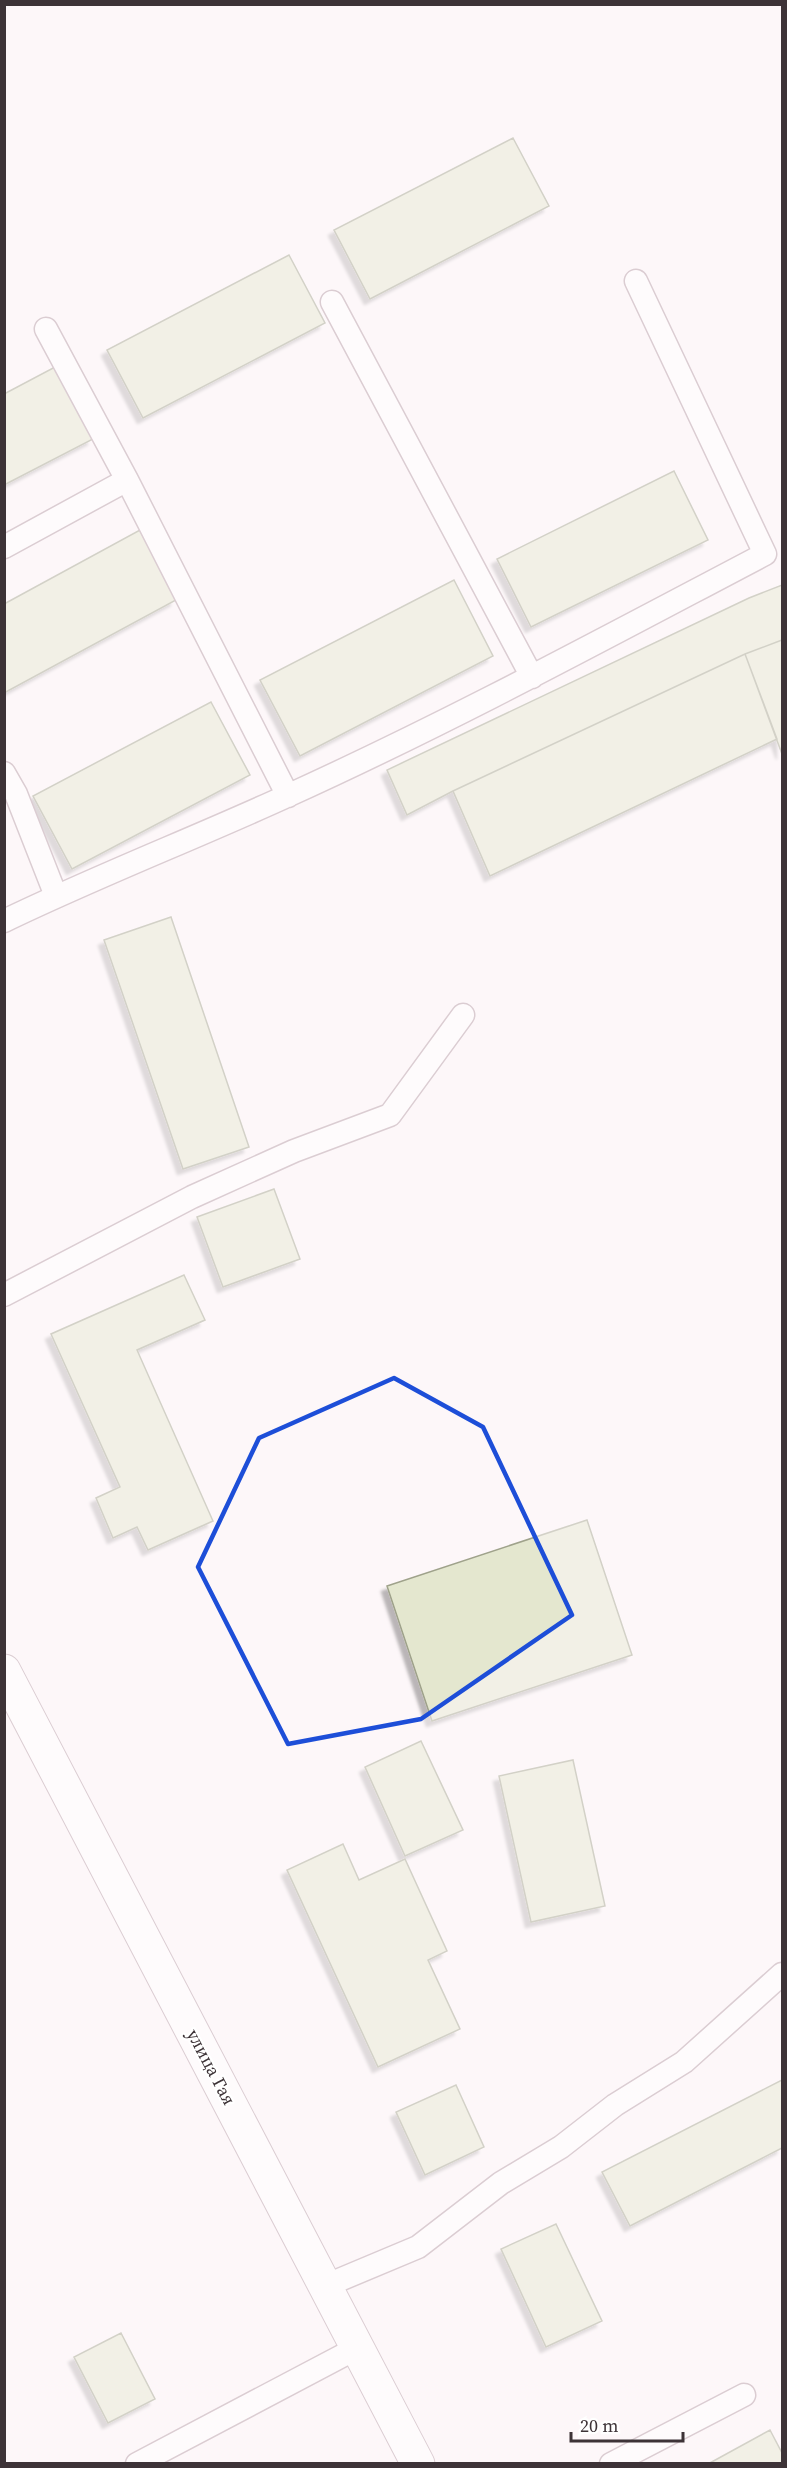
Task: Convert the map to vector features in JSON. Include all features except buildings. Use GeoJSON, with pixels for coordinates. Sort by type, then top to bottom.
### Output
{"type":"FeatureCollection","features":[{"type":"Feature","properties":{"kind":"main road","name":"улица Гая"},"geometry":{"type":"LineString","coordinates":[[4,1671],[418,2463]]}},
{"type":"Feature","properties":{"kind":"lane"},"geometry":{"type":"LineString","coordinates":[[4,921],[288,796],[532,677],[765,554],[636,281]]}},
{"type":"Feature","properties":{"kind":"lane"},"geometry":{"type":"LineString","coordinates":[[332,302],[532,677]]}},
{"type":"Feature","properties":{"kind":"lane"},"geometry":{"type":"LineString","coordinates":[[46,329],[127,480],[288,796]]}},
{"type":"Feature","properties":{"kind":"lane"},"geometry":{"type":"LineString","coordinates":[[4,547],[127,480]]}},
{"type":"Feature","properties":{"kind":"lane"},"geometry":{"type":"LineString","coordinates":[[4,773],[16,794],[56,897]]}},
{"type":"Feature","properties":{"kind":"lane"},"geometry":{"type":"LineString","coordinates":[[4,1295],[192,1197],[294,1151],[390,1115],[463,1015]]}},
{"type":"Feature","properties":{"kind":"lane"},"geometry":{"type":"LineString","coordinates":[[325,2286],[418,2247],[501,2183],[561,2147],[615,2105],[684,2062],[783,1974]]}},
{"type":"Feature","properties":{"kind":"lane"},"geometry":{"type":"LineString","coordinates":[[137,2463],[357,2348]]}},
{"type":"Feature","properties":{"kind":"lane"},"geometry":{"type":"LineString","coordinates":[[611,2463],[744,2395]]}},
{"type":"Feature","properties":{"kind":"highlighted area"},"geometry":{"type":"Polygon","coordinates":[[[394,1378],[483,1427],[572,1615],[421,1719],[288,1744],[198,1567],[259,1438],[394,1378]]]}}]}
